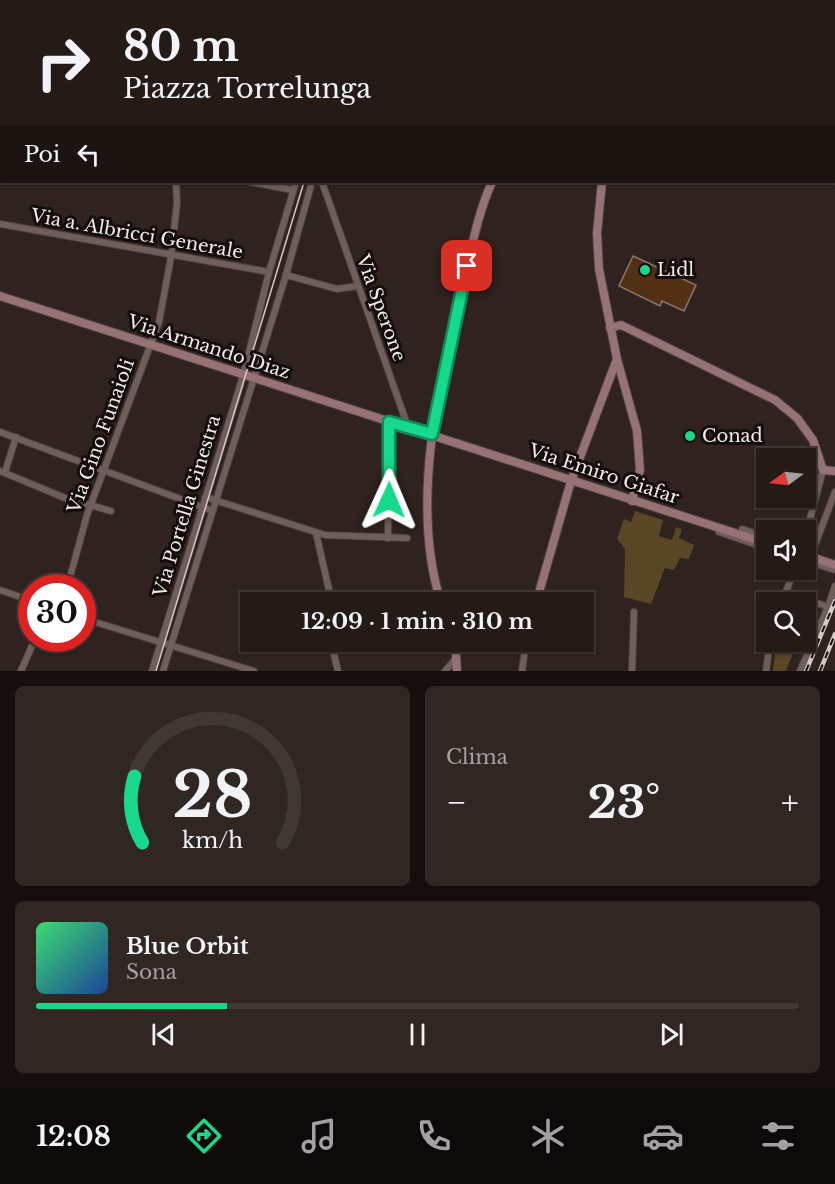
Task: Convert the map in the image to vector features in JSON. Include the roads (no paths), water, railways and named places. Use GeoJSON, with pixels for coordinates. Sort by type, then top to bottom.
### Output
{"type":"FeatureCollection","features":[{"type":"Feature","properties":{"kind":"street","name":"Via Gino Funaioli"},"geometry":{"type":"LineString","coordinates":[[71,574],[90,506],[159,322],[171,257],[177,203],[176,183]]}},
{"type":"Feature","properties":{"kind":"street"},"geometry":{"type":"LineString","coordinates":[[256,183],[294,190]]}},
{"type":"Feature","properties":{"kind":"street"},"geometry":{"type":"LineString","coordinates":[[248,378],[269,272],[296,183]]}},
{"type":"Feature","properties":{"kind":"street"},"geometry":{"type":"LineString","coordinates":[[248,378],[286,275],[312,183]]}},
{"type":"Feature","properties":{"kind":"street"},"geometry":{"type":"LineString","coordinates":[[438,592],[432,565],[429,534],[432,434],[467,266],[492,183]]}},
{"type":"Feature","properties":{"kind":"street"},"geometry":{"type":"LineString","coordinates":[[602,183],[597,233],[598,261],[610,328],[638,441],[640,470],[632,501]]}},
{"type":"Feature","properties":{"kind":"street"},"geometry":{"type":"LineString","coordinates":[[309,189],[320,184]]}},
{"type":"Feature","properties":{"kind":"street","name":"Via Sperone"},"geometry":{"type":"LineString","coordinates":[[320,184],[408,427]]}},
{"type":"Feature","properties":{"kind":"street","name":"Via a. Albricci Generale"},"geometry":{"type":"LineString","coordinates":[[0,224],[171,257],[269,272]]}},
{"type":"Feature","properties":{"kind":"street"},"geometry":{"type":"LineString","coordinates":[[286,275],[337,289],[358,286]]}},
{"type":"Feature","properties":{"kind":"street","name":"Via Armando Diaz"},"geometry":{"type":"LineString","coordinates":[[0,296],[248,378],[408,427]]}},
{"type":"Feature","properties":{"kind":"street"},"geometry":{"type":"LineString","coordinates":[[610,328],[621,326],[775,400],[802,425],[813,440],[823,470],[810,520]]}},
{"type":"Feature","properties":{"kind":"street"},"geometry":{"type":"LineString","coordinates":[[539,592],[571,481],[617,358]]}},
{"type":"Feature","properties":{"kind":"street","name":"Via Portella Ginestra"},"geometry":{"type":"LineString","coordinates":[[152,671],[202,507],[248,378]]}},
{"type":"Feature","properties":{"kind":"street","name":"Via Portella Ginestra"},"geometry":{"type":"LineString","coordinates":[[164,671],[216,501],[248,378]]}},
{"type":"Feature","properties":{"kind":"street"},"geometry":{"type":"LineString","coordinates":[[609,378],[624,386]]}},
{"type":"Feature","properties":{"kind":"street"},"geometry":{"type":"LineString","coordinates":[[388,538],[389,422]]}},
{"type":"Feature","properties":{"kind":"street","name":"Via Emiro Giafar"},"geometry":{"type":"LineString","coordinates":[[408,427],[688,519],[740,532],[756,539]]}},
{"type":"Feature","properties":{"kind":"street"},"geometry":{"type":"LineString","coordinates":[[0,432],[213,511]]}},
{"type":"Feature","properties":{"kind":"street"},"geometry":{"type":"LineString","coordinates":[[16,437],[3,472],[90,506],[111,511]]}},
{"type":"Feature","properties":{"kind":"street"},"geometry":{"type":"LineString","coordinates":[[823,470],[835,471]]}},
{"type":"Feature","properties":{"kind":"street"},"geometry":{"type":"LineString","coordinates":[[816,537],[835,492]]}},
{"type":"Feature","properties":{"kind":"street"},"geometry":{"type":"LineString","coordinates":[[206,497],[316,533],[407,538]]}},
{"type":"Feature","properties":{"kind":"street"},"geometry":{"type":"LineString","coordinates":[[688,519],[756,544]]}},
{"type":"Feature","properties":{"kind":"street"},"geometry":{"type":"LineString","coordinates":[[740,532],[756,535]]}},
{"type":"Feature","properties":{"kind":"street"},"geometry":{"type":"LineString","coordinates":[[316,533],[329,592]]}},
{"type":"Feature","properties":{"kind":"street"},"geometry":{"type":"LineString","coordinates":[[816,556],[835,565]]}},
{"type":"Feature","properties":{"kind":"street"},"geometry":{"type":"LineString","coordinates":[[816,564],[835,570]]}},
{"type":"Feature","properties":{"kind":"street"},"geometry":{"type":"LineString","coordinates":[[786,592],[791,580]]}},
{"type":"Feature","properties":{"kind":"street"},"geometry":{"type":"LineString","coordinates":[[800,671],[828,608],[835,586]]}},
{"type":"Feature","properties":{"kind":"street"},"geometry":{"type":"LineString","coordinates":[[0,590],[18,596]]}},
{"type":"Feature","properties":{"kind":"street"},"geometry":{"type":"LineString","coordinates":[[816,603],[828,608]]}},
{"type":"Feature","properties":{"kind":"street"},"geometry":{"type":"LineString","coordinates":[[632,671],[634,612]]}},
{"type":"Feature","properties":{"kind":"street"},"geometry":{"type":"LineString","coordinates":[[96,623],[254,671]]}},
{"type":"Feature","properties":{"kind":"street"},"geometry":{"type":"LineString","coordinates":[[21,671],[29,652]]}},
{"type":"Feature","properties":{"kind":"street"},"geometry":{"type":"LineString","coordinates":[[333,652],[338,671]]}},
{"type":"Feature","properties":{"kind":"street"},"geometry":{"type":"LineString","coordinates":[[456,652],[457,671]]}},
{"type":"Feature","properties":{"kind":"street"},"geometry":{"type":"LineString","coordinates":[[522,671],[525,652]]}},
{"type":"Feature","properties":{"kind":"street"},"geometry":{"type":"LineString","coordinates":[[766,671],[769,652]]}},
{"type":"Feature","properties":{"kind":"street"},"geometry":{"type":"LineString","coordinates":[[445,671],[457,657]]}},
{"type":"Feature","properties":{"kind":"tram line"},"geometry":{"type":"LineString","coordinates":[[156,671],[304,183]]}},
{"type":"Feature","properties":{"kind":"railway"},"geometry":{"type":"LineString","coordinates":[[806,671],[835,601]]}},
{"type":"Feature","properties":{"kind":"railway"},"geometry":{"type":"LineString","coordinates":[[820,671],[835,634]]}},
{"type":"Feature","properties":{"kind":"place","name":"Lidl"},"geometry":{"type":"Point","coordinates":[645,270]}},
{"type":"Feature","properties":{"kind":"place","name":"Conad"},"geometry":{"type":"Point","coordinates":[690,436]}}]}
